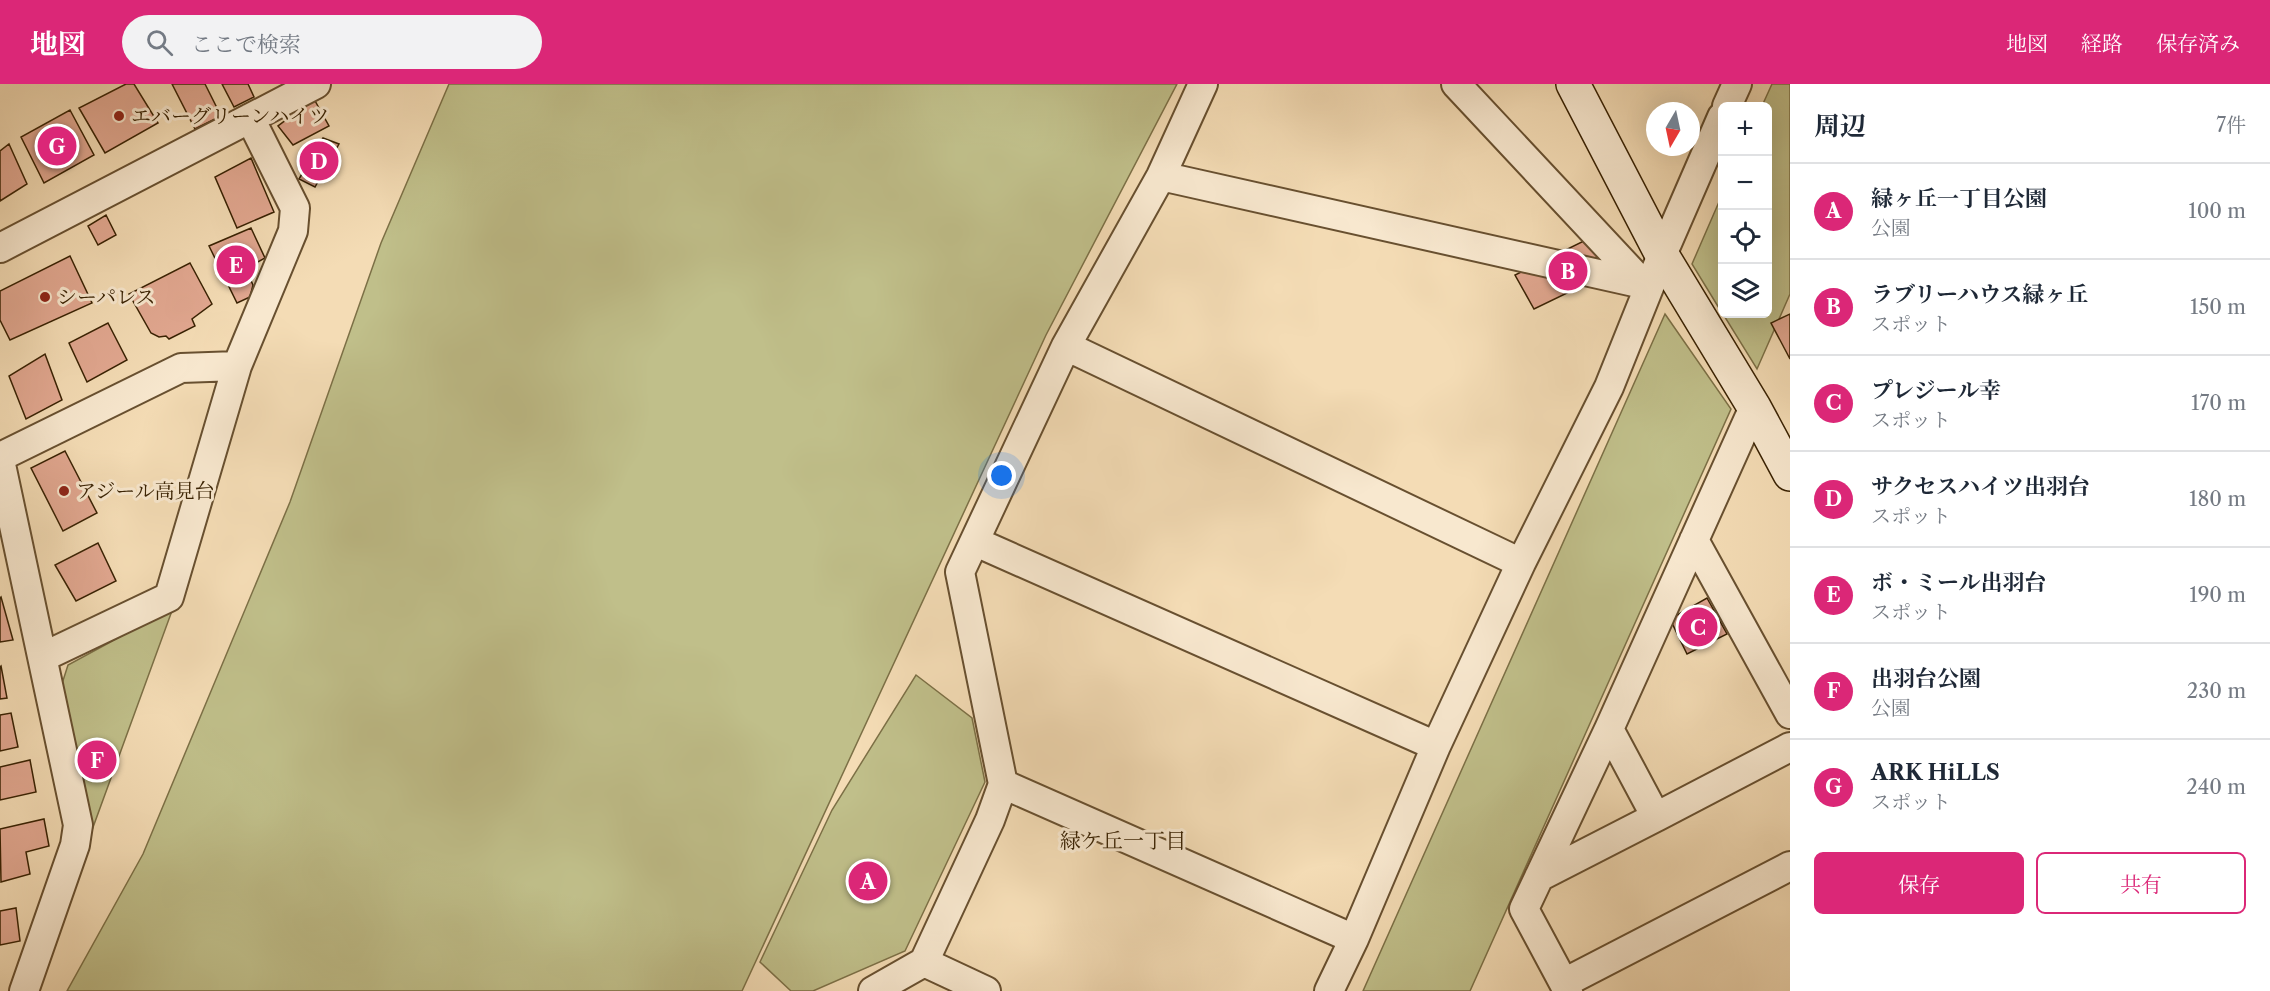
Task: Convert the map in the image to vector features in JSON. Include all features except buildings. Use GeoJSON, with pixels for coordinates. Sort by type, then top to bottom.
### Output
{"type":"FeatureCollection","features":[{"type":"Feature","properties":{"kind":"street"},"geometry":{"type":"LineString","coordinates":[[0,248],[316,84]]}},
{"type":"Feature","properties":{"kind":"street"},"geometry":{"type":"LineString","coordinates":[[873,991],[924,962],[990,820],[1003,784],[960,572],[1066,346],[1161,176],[1203,84]]}},
{"type":"Feature","properties":{"kind":"street"},"geometry":{"type":"LineString","coordinates":[[1456,84],[1643,284]]}},
{"type":"Feature","properties":{"kind":"street"},"geometry":{"type":"LineString","coordinates":[[1573,84],[1662,255],[1754,407],[1790,474]]}},
{"type":"Feature","properties":{"kind":"street"},"geometry":{"type":"LineString","coordinates":[[1729,102],[1737,84]]}},
{"type":"Feature","properties":{"kind":"street"},"geometry":{"type":"LineString","coordinates":[[43,657],[169,597],[237,366],[294,231],[295,208],[250,118]]}},
{"type":"Feature","properties":{"kind":"street"},"geometry":{"type":"LineString","coordinates":[[1329,991],[1354,939],[1436,746],[1521,562],[1609,387],[1662,255],[1718,126]]}},
{"type":"Feature","properties":{"kind":"street"},"geometry":{"type":"LineString","coordinates":[[1161,176],[1643,284]]}},
{"type":"Feature","properties":{"kind":"street"},"geometry":{"type":"LineString","coordinates":[[1609,387],[1643,284]]}},
{"type":"Feature","properties":{"kind":"street"},"geometry":{"type":"LineString","coordinates":[[1066,346],[1521,562]]}},
{"type":"Feature","properties":{"kind":"street"},"geometry":{"type":"LineString","coordinates":[[24,991],[75,845],[78,825],[0,459],[181,368],[237,366]]}},
{"type":"Feature","properties":{"kind":"street"},"geometry":{"type":"LineString","coordinates":[[1754,407],[1609,729],[1524,909],[1566,987],[1790,866]]}},
{"type":"Feature","properties":{"kind":"street"},"geometry":{"type":"LineString","coordinates":[[1694,540],[1790,714]]}},
{"type":"Feature","properties":{"kind":"street"},"geometry":{"type":"LineString","coordinates":[[976,542],[1436,746]]}},
{"type":"Feature","properties":{"kind":"street"},"geometry":{"type":"LineString","coordinates":[[1609,729],[1656,817]]}},
{"type":"Feature","properties":{"kind":"street"},"geometry":{"type":"LineString","coordinates":[[1539,877],[1790,747]]}},
{"type":"Feature","properties":{"kind":"street"},"geometry":{"type":"LineString","coordinates":[[1003,784],[1354,939]]}},
{"type":"Feature","properties":{"kind":"street"},"geometry":{"type":"LineString","coordinates":[[924,962],[986,991]]}},
{"type":"Feature","properties":{"kind":"shaded area"},"geometry":{"type":"Polygon","coordinates":[[[449,84],[1177,84],[1046,335],[742,991],[67,991],[143,854],[290,502],[381,243],[449,84]]]}},
{"type":"Feature","properties":{"kind":"shaded area"},"geometry":{"type":"Polygon","coordinates":[[[1772,84],[1790,84],[1790,294],[1757,369],[1725,318],[1772,318],[1772,102],[1764,102],[1772,84]]]}},
{"type":"Feature","properties":{"kind":"shaded area"},"geometry":{"type":"Polygon","coordinates":[[[1718,204],[1718,306],[1692,264],[1718,204]]]}},
{"type":"Feature","properties":{"kind":"shaded area"},"geometry":{"type":"Polygon","coordinates":[[[1665,314],[1731,409],[1470,991],[1363,991],[1665,314]]]}},
{"type":"Feature","properties":{"kind":"shaded area"},"geometry":{"type":"Polygon","coordinates":[[[173,608],[92,830],[60,690],[68,665],[173,608]]]}},
{"type":"Feature","properties":{"kind":"shaded area"},"geometry":{"type":"Polygon","coordinates":[[[916,675],[972,718],[985,782],[905,951],[813,991],[791,991],[760,962],[832,810],[916,675]]]}},
{"type":"Feature","properties":{"kind":"place","name":"エバーグリーンハイツ"},"geometry":{"type":"Point","coordinates":[119,116]}},
{"type":"Feature","properties":{"kind":"place","name":"ARK HiLLS"},"geometry":{"type":"Point","coordinates":[57,146]}},
{"type":"Feature","properties":{"kind":"place","name":"サクセスハイツ出羽台"},"geometry":{"type":"Point","coordinates":[319,161]}},
{"type":"Feature","properties":{"kind":"place","name":"ボ・ミール出羽台"},"geometry":{"type":"Point","coordinates":[236,265]}},
{"type":"Feature","properties":{"kind":"place","name":"ラブリーハウス緑ヶ丘"},"geometry":{"type":"Point","coordinates":[1568,271]}},
{"type":"Feature","properties":{"kind":"place","name":"シーパレス"},"geometry":{"type":"Point","coordinates":[45,297]}},
{"type":"Feature","properties":{"kind":"place","name":"アジール高見台"},"geometry":{"type":"Point","coordinates":[64,491]}},
{"type":"Feature","properties":{"kind":"place","name":"プレジール幸"},"geometry":{"type":"Point","coordinates":[1698,627]}},
{"type":"Feature","properties":{"kind":"place","name":"出羽台公園"},"geometry":{"type":"Point","coordinates":[97,760]}},
{"type":"Feature","properties":{"kind":"place","name":"緑ヶ丘一丁目公園"},"geometry":{"type":"Point","coordinates":[868,881]}},
{"type":"Feature","properties":{"kind":"district","name":"緑ケ丘一丁目"},"geometry":{"type":"Point","coordinates":[1123,840]}}]}
